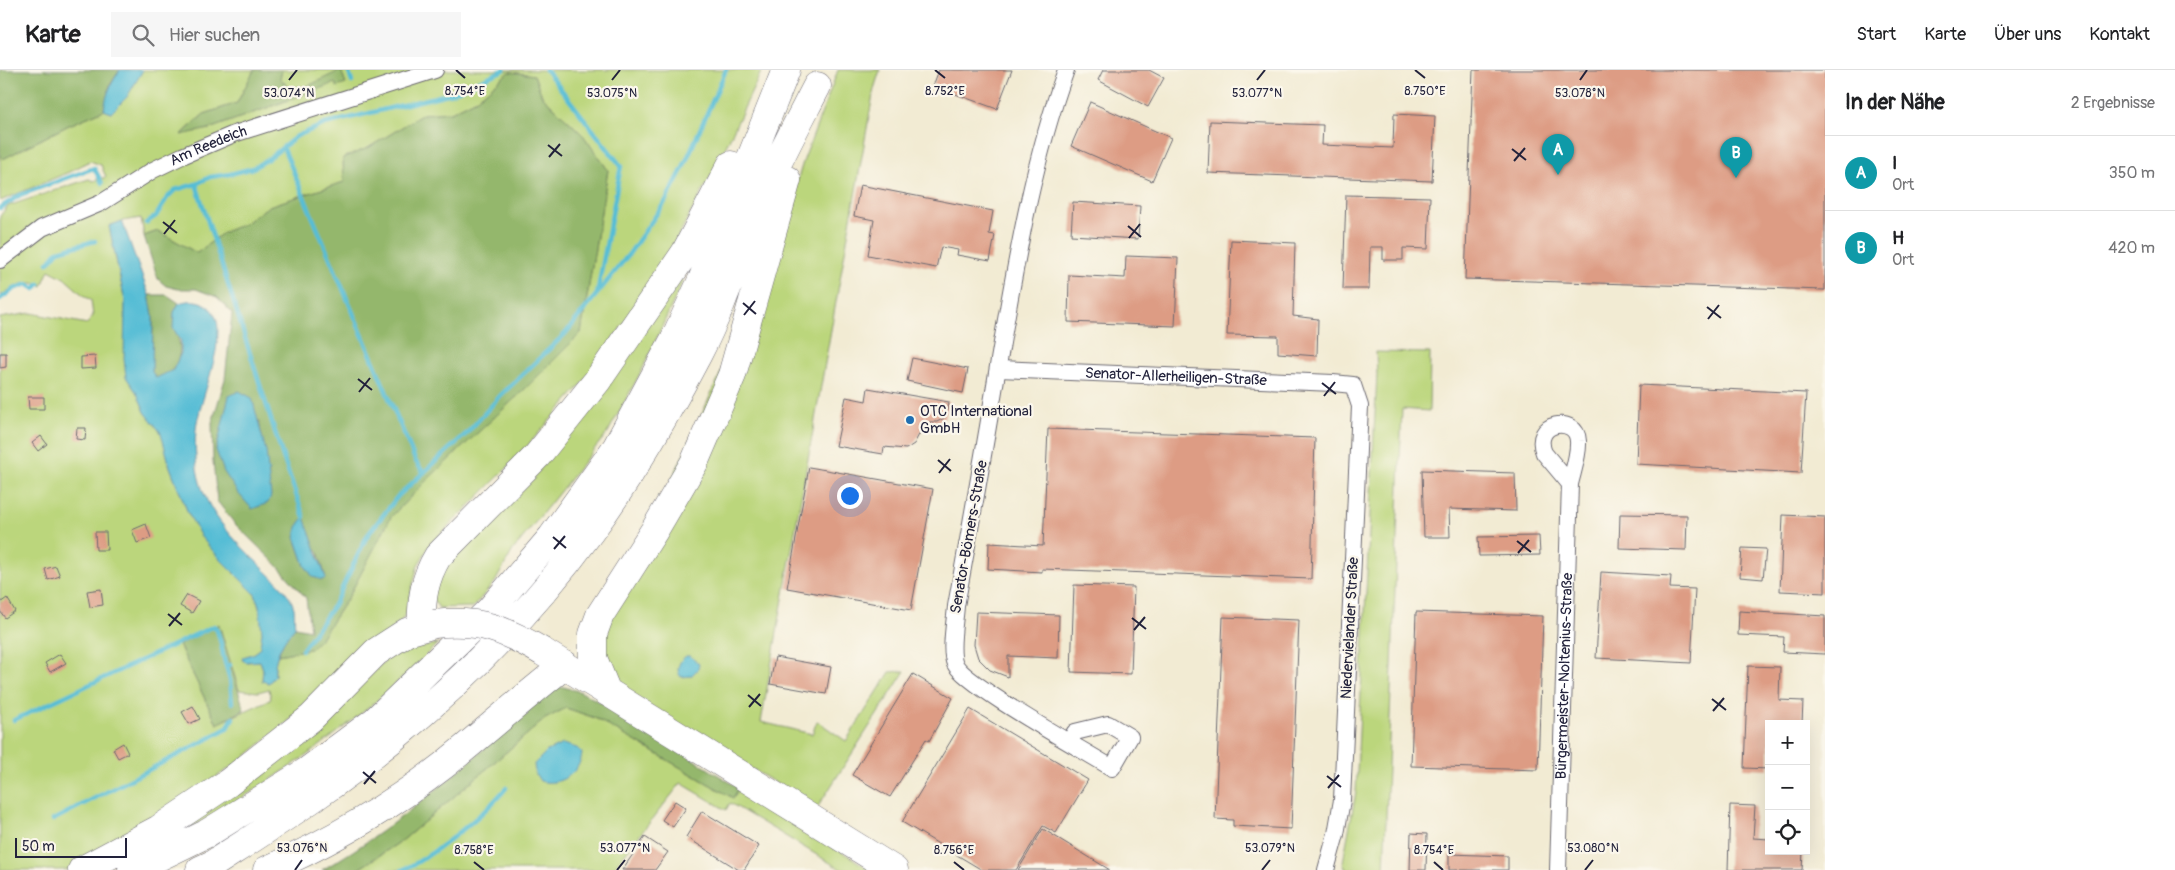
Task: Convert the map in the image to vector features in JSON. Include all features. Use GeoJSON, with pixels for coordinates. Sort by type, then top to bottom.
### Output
{"type":"FeatureCollection","features":[{"type":"Feature","properties":{"kind":"highway"},"geometry":{"type":"LineString","coordinates":[[428,625],[424,586],[438,556],[536,456],[597,381],[685,253],[732,163],[784,74]]}},
{"type":"Feature","properties":{"kind":"highway"},"geometry":{"type":"LineString","coordinates":[[132,870],[206,834],[306,772],[376,721],[490,610],[552,537],[616,448],[675,338],[702,280],[784,74]]}},
{"type":"Feature","properties":{"kind":"highway"},"geometry":{"type":"LineString","coordinates":[[607,692],[593,658],[593,634],[600,614],[654,531],[694,463],[732,375],[783,191],[820,78]]}},
{"type":"Feature","properties":{"kind":"highway"},"geometry":{"type":"LineString","coordinates":[[200,870],[213,864],[319,795],[390,741],[451,688],[511,626],[591,532],[634,466],[699,352],[738,263],[767,186],[820,78]]}},
{"type":"Feature","properties":{"kind":"highway"},"geometry":{"type":"LineString","coordinates":[[82,870],[159,829],[228,783],[311,718],[376,652],[395,638],[428,625],[458,621],[481,624],[518,637],[894,870]]}},
{"type":"Feature","properties":{"kind":"highway"},"geometry":{"type":"LineString","coordinates":[[267,870],[299,856],[371,816],[442,766],[554,658]]}},
{"type":"Feature","properties":{"kind":"street","name":"Am Reedeich"},"geometry":{"type":"LineString","coordinates":[[0,260],[42,228],[101,203],[153,170],[182,156],[234,134],[435,70]]}},
{"type":"Feature","properties":{"kind":"street","name":"Senator-Bömers-Straße"},"geometry":{"type":"LineString","coordinates":[[1066,70],[1052,111],[1034,176],[1016,257],[956,606],[953,646],[955,664],[975,685],[1069,742]]}},
{"type":"Feature","properties":{"kind":"street","name":"Senator-Allerheiligen-Straße"},"geometry":{"type":"LineString","coordinates":[[998,370],[1333,383],[1353,386]]}},
{"type":"Feature","properties":{"kind":"street","name":"Niedervielander Straße"},"geometry":{"type":"LineString","coordinates":[[1326,870],[1336,834],[1342,800],[1360,406],[1353,386]]}},
{"type":"Feature","properties":{"kind":"street","name":"Bürgermeister-Noltenius-Straße"},"geometry":{"type":"LineString","coordinates":[[1558,870],[1570,484]]}},
{"type":"Feature","properties":{"kind":"green space"},"geometry":{"type":"Polygon","coordinates":[[[0,70],[120,70],[110,85],[104,110],[67,126],[3,159],[0,156],[0,70]]]}},
{"type":"Feature","properties":{"kind":"green space"},"geometry":{"type":"Polygon","coordinates":[[[143,70],[254,70],[237,103],[204,114],[182,134],[209,129],[286,101],[320,81],[308,86],[290,88],[280,79],[282,70],[762,70],[721,157],[657,275],[582,384],[513,462],[430,545],[418,565],[405,615],[401,621],[308,705],[236,764],[86,861],[66,870],[0,870],[0,318],[31,313],[87,324],[93,316],[91,300],[64,278],[49,270],[42,286],[25,283],[0,296],[0,216],[8,206],[89,179],[93,181],[106,177],[101,165],[90,161],[69,172],[0,201],[0,156],[3,159],[67,126],[104,110],[111,113],[143,70]],[[510,72],[477,99],[451,112],[423,114],[368,148],[343,158],[344,182],[269,206],[244,224],[224,232],[197,253],[158,231],[144,236],[141,218],[122,221],[109,226],[125,301],[126,377],[137,393],[145,412],[162,433],[170,467],[188,513],[255,594],[261,616],[262,641],[255,653],[243,657],[246,662],[260,661],[263,669],[262,680],[268,683],[275,676],[275,663],[278,655],[310,649],[321,638],[349,596],[390,517],[426,480],[526,388],[581,333],[608,170],[583,135],[542,96],[534,75],[510,72]],[[219,625],[179,645],[217,724],[271,699],[269,689],[258,692],[239,690],[219,625]]]}},
{"type":"Feature","properties":{"kind":"green space"},"geometry":{"type":"Polygon","coordinates":[[[254,70],[282,70],[280,79],[290,88],[308,86],[341,70],[346,84],[337,87],[335,83],[209,129],[181,135],[204,114],[237,103],[254,70]]]}},
{"type":"Feature","properties":{"kind":"green space"},"geometry":{"type":"Polygon","coordinates":[[[838,70],[880,70],[874,89],[761,722],[812,734],[817,721],[846,741],[890,672],[905,671],[817,808],[635,698],[612,678],[603,659],[609,617],[775,254],[803,162],[838,70]]]}},
{"type":"Feature","properties":{"kind":"green space"},"geometry":{"type":"Polygon","coordinates":[[[509,72],[534,75],[542,96],[583,135],[608,170],[581,333],[526,388],[427,480],[391,517],[349,596],[321,638],[310,649],[278,655],[285,638],[295,627],[310,630],[306,598],[277,565],[235,524],[217,501],[212,423],[225,379],[232,313],[217,297],[196,289],[178,289],[166,286],[158,279],[144,236],[158,231],[197,253],[224,232],[244,224],[269,206],[344,182],[343,158],[368,148],[423,114],[451,112],[477,99],[509,72]],[[259,421],[220,435],[216,450],[268,472],[259,421]],[[295,537],[305,566],[326,578],[318,551],[295,537]]]}},
{"type":"Feature","properties":{"kind":"green space"},"geometry":{"type":"Polygon","coordinates":[[[679,278],[683,281],[642,370],[608,432],[513,550],[495,582],[473,607],[439,608],[431,597],[437,575],[679,278]]]}},
{"type":"Feature","properties":{"kind":"green space"},"geometry":{"type":"Polygon","coordinates":[[[149,295],[167,295],[179,303],[173,320],[180,345],[180,353],[172,370],[156,378],[152,373],[153,315],[149,295]]]}},
{"type":"Feature","properties":{"kind":"green space"},"geometry":{"type":"Polygon","coordinates":[[[1376,352],[1430,353],[1429,411],[1402,409],[1384,870],[1346,870],[1343,862],[1356,792],[1377,374],[1376,352]]]}},
{"type":"Feature","properties":{"kind":"green space"},"geometry":{"type":"Polygon","coordinates":[[[219,624],[244,710],[217,724],[179,645],[219,624]]]}},
{"type":"Feature","properties":{"kind":"green space"},"geometry":{"type":"Polygon","coordinates":[[[438,643],[381,697],[320,746],[255,790],[187,829],[186,824],[387,659],[438,643]]]}},
{"type":"Feature","properties":{"kind":"green space"},"geometry":{"type":"Polygon","coordinates":[[[564,687],[581,692],[607,706],[739,788],[733,798],[595,718],[566,708],[545,719],[403,840],[357,870],[322,870],[384,830],[413,808],[553,688],[564,687]]]}},
{"type":"Feature","properties":{"kind":"green space"},"geometry":{"type":"Polygon","coordinates":[[[566,708],[595,718],[733,798],[739,788],[871,870],[842,870],[730,803],[726,810],[681,783],[612,870],[357,870],[403,840],[545,719],[566,708]]]}},
{"type":"Feature","properties":{"kind":"water"},"geometry":{"type":"Polygon","coordinates":[[[120,70],[143,70],[127,97],[111,113],[104,110],[105,104],[109,89],[120,70]]]}},
{"type":"Feature","properties":{"kind":"water"},"geometry":{"type":"Polygon","coordinates":[[[122,221],[149,295],[153,315],[152,372],[156,378],[173,370],[181,353],[181,341],[173,328],[174,312],[179,303],[186,301],[200,302],[210,309],[217,321],[218,339],[216,351],[196,426],[196,459],[204,493],[220,522],[283,588],[290,597],[294,608],[295,627],[277,656],[275,676],[269,683],[262,681],[263,669],[260,661],[246,662],[242,660],[243,657],[255,653],[260,647],[262,632],[259,606],[255,594],[201,537],[188,513],[170,467],[161,433],[145,412],[137,393],[126,377],[124,359],[125,301],[109,226],[122,221]]]}},
{"type":"Feature","properties":{"kind":"water"},"geometry":{"type":"Polygon","coordinates":[[[239,391],[252,398],[266,451],[271,496],[268,503],[252,509],[238,493],[224,472],[216,450],[229,396],[239,391]]]}},
{"type":"Feature","properties":{"kind":"water"},"geometry":{"type":"Polygon","coordinates":[[[304,517],[326,578],[322,580],[313,577],[305,566],[295,537],[297,527],[304,517]]]}},
{"type":"Feature","properties":{"kind":"water"},"geometry":{"type":"Polygon","coordinates":[[[686,656],[690,656],[699,664],[698,669],[691,676],[681,677],[678,671],[679,666],[681,660],[686,656]]]}},
{"type":"Feature","properties":{"kind":"water"},"geometry":{"type":"Polygon","coordinates":[[[563,744],[577,748],[582,753],[578,767],[561,780],[554,782],[540,781],[535,773],[534,764],[547,751],[563,744]]]}},
{"type":"Feature","properties":{"kind":"building"},"geometry":{"type":"Polygon","coordinates":[[[939,70],[1012,70],[997,109],[933,86],[939,70]]]}},
{"type":"Feature","properties":{"kind":"building"},"geometry":{"type":"Polygon","coordinates":[[[1103,70],[1149,70],[1164,78],[1148,107],[1098,80],[1103,70]]]}},
{"type":"Feature","properties":{"kind":"building"},"geometry":{"type":"Polygon","coordinates":[[[1473,70],[1825,70],[1825,290],[1465,279],[1473,70]]]}},
{"type":"Feature","properties":{"kind":"building"},"geometry":{"type":"Polygon","coordinates":[[[1090,102],[1171,138],[1152,181],[1071,146],[1090,102]]]}},
{"type":"Feature","properties":{"kind":"building"},"geometry":{"type":"Polygon","coordinates":[[[1394,114],[1435,116],[1432,181],[1208,173],[1210,121],[1323,125],[1322,145],[1393,148],[1394,114]]]}},
{"type":"Feature","properties":{"kind":"building"},"geometry":{"type":"Polygon","coordinates":[[[860,185],[993,211],[989,234],[995,235],[990,261],[957,255],[958,250],[941,247],[936,268],[868,255],[874,220],[854,216],[860,185]]]}},
{"type":"Feature","properties":{"kind":"building"},"geometry":{"type":"Polygon","coordinates":[[[1346,195],[1430,197],[1428,249],[1403,248],[1403,260],[1383,260],[1383,247],[1370,247],[1369,289],[1343,289],[1346,195]]]}},
{"type":"Feature","properties":{"kind":"building"},"geometry":{"type":"Polygon","coordinates":[[[1073,202],[1140,206],[1138,239],[1071,235],[1073,202]]]}},
{"type":"Feature","properties":{"kind":"building"},"geometry":{"type":"Polygon","coordinates":[[[1231,240],[1295,243],[1293,316],[1318,319],[1317,356],[1278,353],[1278,336],[1227,335],[1231,240]]]}},
{"type":"Feature","properties":{"kind":"building"},"geometry":{"type":"Polygon","coordinates":[[[1126,256],[1178,258],[1175,326],[1068,322],[1069,275],[1125,278],[1126,256]]]}},
{"type":"Feature","properties":{"kind":"building"},"geometry":{"type":"Polygon","coordinates":[[[0,353],[6,353],[6,367],[0,368],[0,353]]]}},
{"type":"Feature","properties":{"kind":"building"},"geometry":{"type":"Polygon","coordinates":[[[95,356],[96,368],[81,369],[81,357],[95,356]]]}},
{"type":"Feature","properties":{"kind":"building"},"geometry":{"type":"Polygon","coordinates":[[[912,358],[968,369],[963,393],[907,381],[912,358]]]}},
{"type":"Feature","properties":{"kind":"building"},"geometry":{"type":"Polygon","coordinates":[[[1639,385],[1806,393],[1801,473],[1636,464],[1639,385]]]}},
{"type":"Feature","properties":{"kind":"building"},"geometry":{"type":"Polygon","coordinates":[[[868,388],[949,402],[948,410],[944,418],[937,422],[929,422],[923,427],[914,444],[906,449],[884,447],[883,454],[836,446],[846,397],[866,401],[868,388]]]}},
{"type":"Feature","properties":{"kind":"building"},"geometry":{"type":"Polygon","coordinates":[[[28,397],[44,397],[44,409],[29,409],[28,397]]]}},
{"type":"Feature","properties":{"kind":"building"},"geometry":{"type":"Polygon","coordinates":[[[77,428],[86,428],[85,440],[76,439],[77,428]]]}},
{"type":"Feature","properties":{"kind":"building"},"geometry":{"type":"Polygon","coordinates":[[[1048,429],[1315,438],[1311,579],[1042,569],[1042,572],[988,569],[989,543],[1043,546],[1048,429]]]}},
{"type":"Feature","properties":{"kind":"building"},"geometry":{"type":"Polygon","coordinates":[[[41,436],[47,444],[38,451],[32,443],[41,436]]]}},
{"type":"Feature","properties":{"kind":"building"},"geometry":{"type":"Polygon","coordinates":[[[809,467],[933,489],[911,610],[787,588],[809,467]]]}},
{"type":"Feature","properties":{"kind":"building"},"geometry":{"type":"Polygon","coordinates":[[[1422,470],[1515,473],[1516,511],[1449,509],[1450,537],[1424,537],[1422,470]]]}},
{"type":"Feature","properties":{"kind":"building"},"geometry":{"type":"Polygon","coordinates":[[[1620,514],[1687,515],[1686,550],[1619,548],[1620,514]]]}},
{"type":"Feature","properties":{"kind":"building"},"geometry":{"type":"Polygon","coordinates":[[[1783,515],[1825,517],[1825,593],[1780,591],[1783,515]]]}},
{"type":"Feature","properties":{"kind":"building"},"geometry":{"type":"Polygon","coordinates":[[[146,524],[151,538],[137,543],[132,530],[146,524]]]}},
{"type":"Feature","properties":{"kind":"building"},"geometry":{"type":"Polygon","coordinates":[[[95,532],[106,532],[107,550],[96,550],[95,532]]]}},
{"type":"Feature","properties":{"kind":"building"},"geometry":{"type":"Polygon","coordinates":[[[1539,536],[1540,555],[1479,556],[1478,537],[1539,536]]]}},
{"type":"Feature","properties":{"kind":"building"},"geometry":{"type":"Polygon","coordinates":[[[1742,548],[1766,549],[1763,579],[1740,577],[1742,548]]]}},
{"type":"Feature","properties":{"kind":"building"},"geometry":{"type":"Polygon","coordinates":[[[56,566],[60,576],[48,580],[45,569],[56,566]]]}},
{"type":"Feature","properties":{"kind":"building"},"geometry":{"type":"Polygon","coordinates":[[[1601,572],[1671,576],[1670,588],[1695,589],[1691,663],[1596,658],[1601,572]]]}},
{"type":"Feature","properties":{"kind":"building"},"geometry":{"type":"Polygon","coordinates":[[[1074,585],[1134,587],[1131,674],[1071,672],[1074,585]]]}},
{"type":"Feature","properties":{"kind":"building"},"geometry":{"type":"Polygon","coordinates":[[[101,589],[103,605],[90,607],[87,591],[101,589]]]}},
{"type":"Feature","properties":{"kind":"building"},"geometry":{"type":"Polygon","coordinates":[[[187,595],[199,601],[192,613],[180,606],[187,595]]]}},
{"type":"Feature","properties":{"kind":"building"},"geometry":{"type":"Polygon","coordinates":[[[7,598],[15,611],[5,618],[0,611],[0,603],[7,598]]]}},
{"type":"Feature","properties":{"kind":"building"},"geometry":{"type":"Polygon","coordinates":[[[1739,611],[1825,616],[1825,654],[1783,652],[1784,637],[1738,635],[1739,611]]]}},
{"type":"Feature","properties":{"kind":"building"},"geometry":{"type":"Polygon","coordinates":[[[976,612],[1059,615],[1058,658],[1008,656],[1008,677],[990,670],[978,658],[974,645],[976,612]]]}},
{"type":"Feature","properties":{"kind":"building"},"geometry":{"type":"Polygon","coordinates":[[[1416,612],[1543,616],[1538,770],[1411,766],[1416,612]]]}},
{"type":"Feature","properties":{"kind":"building"},"geometry":{"type":"Polygon","coordinates":[[[1223,617],[1299,620],[1291,829],[1233,826],[1233,820],[1215,819],[1223,617]]]}},
{"type":"Feature","properties":{"kind":"building"},"geometry":{"type":"Polygon","coordinates":[[[60,654],[66,663],[50,672],[45,663],[60,654]]]}},
{"type":"Feature","properties":{"kind":"building"},"geometry":{"type":"Polygon","coordinates":[[[775,657],[831,667],[826,694],[770,684],[775,657]]]}},
{"type":"Feature","properties":{"kind":"building"},"geometry":{"type":"Polygon","coordinates":[[[1748,666],[1780,667],[1779,700],[1803,701],[1802,720],[1765,720],[1765,769],[1744,768],[1748,666]]]}},
{"type":"Feature","properties":{"kind":"building"},"geometry":{"type":"Polygon","coordinates":[[[913,674],[953,698],[929,741],[926,739],[890,797],[852,775],[913,674]]]}},
{"type":"Feature","properties":{"kind":"building"},"geometry":{"type":"Polygon","coordinates":[[[193,706],[200,719],[189,724],[182,712],[193,706]]]}},
{"type":"Feature","properties":{"kind":"building"},"geometry":{"type":"Polygon","coordinates":[[[970,709],[1088,780],[1056,833],[1043,826],[1016,870],[982,870],[902,822],[970,709]]]}},
{"type":"Feature","properties":{"kind":"building"},"geometry":{"type":"Polygon","coordinates":[[[123,743],[128,753],[118,758],[113,749],[123,743]]]}},
{"type":"Feature","properties":{"kind":"building"},"geometry":{"type":"Polygon","coordinates":[[[675,801],[686,808],[673,827],[662,820],[675,801]]]}},
{"type":"Feature","properties":{"kind":"building"},"geometry":{"type":"Polygon","coordinates":[[[1730,805],[1755,806],[1753,838],[1765,839],[1765,855],[1803,855],[1802,870],[1728,870],[1730,805]]]}},
{"type":"Feature","properties":{"kind":"building"},"geometry":{"type":"Polygon","coordinates":[[[702,811],[759,846],[744,870],[739,870],[686,837],[702,811]]]}},
{"type":"Feature","properties":{"kind":"building"},"geometry":{"type":"Polygon","coordinates":[[[1043,829],[1110,870],[1018,870],[1043,829]]]}},
{"type":"Feature","properties":{"kind":"building"},"geometry":{"type":"Polygon","coordinates":[[[1411,833],[1427,834],[1426,870],[1410,870],[1411,833]]]}},
{"type":"Feature","properties":{"kind":"building"},"geometry":{"type":"Polygon","coordinates":[[[645,837],[668,852],[655,870],[622,870],[645,837]]]}},
{"type":"Feature","properties":{"kind":"building"},"geometry":{"type":"Polygon","coordinates":[[[1449,854],[1508,856],[1508,870],[1449,870],[1449,854]]]}},
{"type":"Feature","properties":{"kind":"waterway"},"geometry":{"type":"LineString","coordinates":[[348,70],[352,82]]}},
{"type":"Feature","properties":{"kind":"waterway"},"geometry":{"type":"LineString","coordinates":[[146,223],[156,216],[167,198],[175,190],[196,184],[210,177],[253,168],[268,159],[297,136],[325,124],[452,93],[504,70]]}},
{"type":"Feature","properties":{"kind":"waterway"},"geometry":{"type":"LineString","coordinates":[[546,70],[621,166],[597,294]]}},
{"type":"Feature","properties":{"kind":"waterway"},"geometry":{"type":"LineString","coordinates":[[302,650],[334,605],[367,536],[398,496],[467,433],[500,396],[565,334],[629,254],[665,202],[683,168],[726,70]]}},
{"type":"Feature","properties":{"kind":"waterway"},"geometry":{"type":"LineString","coordinates":[[283,147],[416,462],[424,473]]}},
{"type":"Feature","properties":{"kind":"waterway"},"geometry":{"type":"LineString","coordinates":[[0,208],[20,195],[94,168],[102,183]]}},
{"type":"Feature","properties":{"kind":"waterway"},"geometry":{"type":"LineString","coordinates":[[196,184],[304,517]]}},
{"type":"Feature","properties":{"kind":"waterway"},"geometry":{"type":"LineString","coordinates":[[48,263],[58,251],[95,241]]}},
{"type":"Feature","properties":{"kind":"waterway"},"geometry":{"type":"LineString","coordinates":[[0,299],[14,289],[27,284],[35,289],[39,284]]}},
{"type":"Feature","properties":{"kind":"waterway"},"geometry":{"type":"LineString","coordinates":[[14,720],[214,626],[218,634],[226,666],[230,665]]}},
{"type":"Feature","properties":{"kind":"waterway"},"geometry":{"type":"LineString","coordinates":[[226,666],[230,680],[232,703]]}},
{"type":"Feature","properties":{"kind":"waterway"},"geometry":{"type":"LineString","coordinates":[[53,820],[206,740],[227,728],[233,718]]}},
{"type":"Feature","properties":{"kind":"waterway"},"geometry":{"type":"LineString","coordinates":[[402,870],[428,856],[458,834],[506,788]]}},
{"type":"Feature","properties":{"kind":"place","name":"I"},"geometry":{"type":"Point","coordinates":[1558,175]}},
{"type":"Feature","properties":{"kind":"place","name":"H"},"geometry":{"type":"Point","coordinates":[1736,178]}},
{"type":"Feature","properties":{"kind":"place","name":"OTC International GmbH"},"geometry":{"type":"Point","coordinates":[910,420]}}]}
